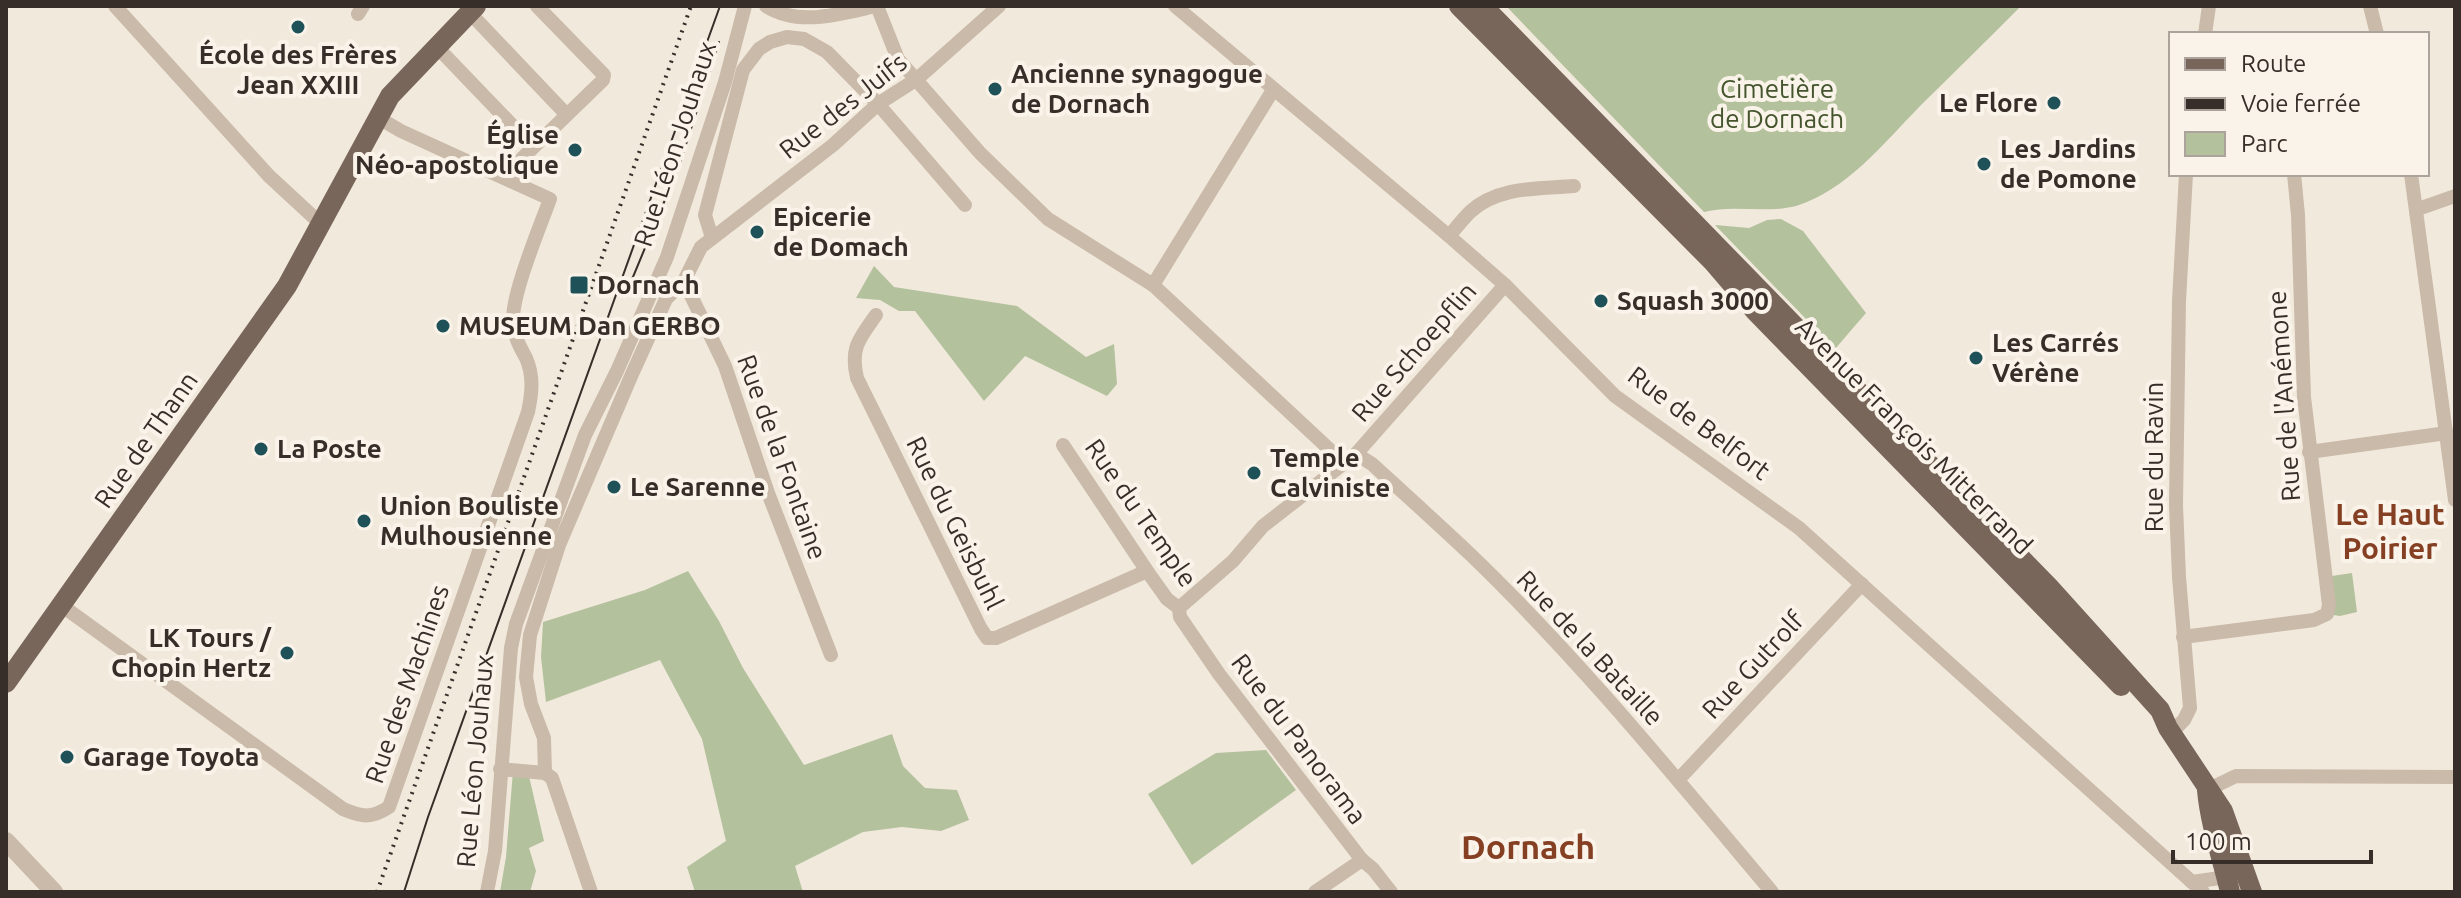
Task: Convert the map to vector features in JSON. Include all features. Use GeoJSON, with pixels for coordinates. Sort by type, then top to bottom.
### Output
{"type":"FeatureCollection","features":[{"type":"Feature","properties":{"kind":"main road","name":"Avenue François Mitterrand"},"geometry":{"type":"LineString","coordinates":[[1459,6],[1713,262],[1755,311],[1980,539],[2149,718],[2169,730]]}},
{"type":"Feature","properties":{"kind":"main road","name":"Avenue François Mitterrand"},"geometry":{"type":"LineString","coordinates":[[1483,6],[2049,587],[2160,710],[2169,730],[2223,811],[2251,892]]}},
{"type":"Feature","properties":{"kind":"main road","name":"Rue de Thann"},"geometry":{"type":"LineString","coordinates":[[6,683],[287,286],[377,117],[398,85],[473,9]]}},
{"type":"Feature","properties":{"kind":"main road","name":"Avenue François Mitterrand"},"geometry":{"type":"LineString","coordinates":[[2207,790],[2209,816],[2228,885]]}},
{"type":"Feature","properties":{"kind":"street"},"geometry":{"type":"LineString","coordinates":[[115,6],[269,176],[321,224]]}},
{"type":"Feature","properties":{"kind":"street"},"geometry":{"type":"LineString","coordinates":[[377,117],[401,131],[507,178],[512,168],[603,80],[604,75],[537,6]]}},
{"type":"Feature","properties":{"kind":"street","name":"Rue Léon Jouhaux"},"geometry":{"type":"LineString","coordinates":[[487,892],[495,851],[511,648],[516,624],[585,435],[639,322],[672,243],[725,82],[745,6]]}},
{"type":"Feature","properties":{"kind":"street"},"geometry":{"type":"LineString","coordinates":[[766,6],[781,14],[804,17],[836,15],[876,6],[898,59],[980,153],[1048,219],[1153,285],[1343,462]]}},
{"type":"Feature","properties":{"kind":"street","name":"Rue des Juifs"},"geometry":{"type":"LineString","coordinates":[[712,238],[833,145],[878,104],[917,79],[999,6]]}},
{"type":"Feature","properties":{"kind":"street","name":"Rue de Belfort"},"geometry":{"type":"LineString","coordinates":[[1175,6],[1505,285],[1615,396],[1799,528],[2198,887],[2228,885]]}},
{"type":"Feature","properties":{"kind":"street"},"geometry":{"type":"LineString","coordinates":[[2205,32],[2209,6]]}},
{"type":"Feature","properties":{"kind":"street"},"geometry":{"type":"LineString","coordinates":[[2370,6],[2376,32]]}},
{"type":"Feature","properties":{"kind":"street"},"geometry":{"type":"LineString","coordinates":[[473,9],[566,114]]}},
{"type":"Feature","properties":{"kind":"street"},"geometry":{"type":"LineString","coordinates":[[591,892],[555,784],[545,773],[544,738],[531,704],[526,677],[532,628],[559,545],[666,299],[684,281],[701,247],[712,238],[705,215],[743,70],[750,57],[770,42],[787,37],[816,45],[827,52],[878,104],[965,205]]}},
{"type":"Feature","properties":{"kind":"street"},"geometry":{"type":"LineString","coordinates":[[437,47],[533,147]]}},
{"type":"Feature","properties":{"kind":"street"},"geometry":{"type":"LineString","coordinates":[[1153,285],[1273,90]]}},
{"type":"Feature","properties":{"kind":"street","name":"Rue du Ravin"},"geometry":{"type":"LineString","coordinates":[[2169,730],[2184,720],[2190,708],[2176,505],[2179,301],[2186,176]]}},
{"type":"Feature","properties":{"kind":"street","name":"Rue de l'Anémone"},"geometry":{"type":"LineString","coordinates":[[2183,637],[2314,620],[2327,614],[2329,605],[2304,397],[2294,176]]}},
{"type":"Feature","properties":{"kind":"street"},"geometry":{"type":"LineString","coordinates":[[2411,176],[2455,500]]}},
{"type":"Feature","properties":{"kind":"street","name":"Rue des Machines"},"geometry":{"type":"LineString","coordinates":[[61,605],[343,809],[362,817],[375,817],[389,807],[528,412],[532,393],[531,371],[514,332],[513,311],[550,199],[507,178]]}},
{"type":"Feature","properties":{"kind":"street"},"geometry":{"type":"LineString","coordinates":[[1449,236],[1472,210],[1491,198],[1513,191],[1574,186]]}},
{"type":"Feature","properties":{"kind":"street"},"geometry":{"type":"LineString","coordinates":[[2418,209],[2455,196]]}},
{"type":"Feature","properties":{"kind":"street","name":"Rue de la Fontaine"},"geometry":{"type":"LineString","coordinates":[[684,281],[725,366],[768,493],[831,655]]}},
{"type":"Feature","properties":{"kind":"street","name":"Rue Schoepflin"},"geometry":{"type":"LineString","coordinates":[[1179,608],[1233,561],[1263,526],[1356,454],[1505,285]]}},
{"type":"Feature","properties":{"kind":"street","name":"Rue du Geisbuhl"},"geometry":{"type":"LineString","coordinates":[[876,315],[857,343],[853,362],[857,378],[987,638],[996,638],[1147,571]]}},
{"type":"Feature","properties":{"kind":"street"},"geometry":{"type":"LineString","coordinates":[[2309,452],[2447,433]]}},
{"type":"Feature","properties":{"kind":"street","name":"Rue du Temple"},"geometry":{"type":"LineString","coordinates":[[1063,445],[1147,571],[1167,599],[1179,608]]}},
{"type":"Feature","properties":{"kind":"street","name":"Rue de la Bataille"},"geometry":{"type":"LineString","coordinates":[[1356,454],[1372,464],[1472,556],[1551,638],[1678,780],[1772,892]]}},
{"type":"Feature","properties":{"kind":"street","name":"Rue Gutrolf"},"geometry":{"type":"LineString","coordinates":[[1678,780],[1862,584]]}},
{"type":"Feature","properties":{"kind":"street","name":"Rue du Panorama"},"geometry":{"type":"LineString","coordinates":[[1179,608],[1180,617],[1219,674],[1362,860],[1391,892]]}},
{"type":"Feature","properties":{"kind":"street"},"geometry":{"type":"LineString","coordinates":[[500,769],[545,773]]}},
{"type":"Feature","properties":{"kind":"street"},"geometry":{"type":"LineString","coordinates":[[2207,790],[2236,776],[2455,777]]}},
{"type":"Feature","properties":{"kind":"street"},"geometry":{"type":"LineString","coordinates":[[6,841],[54,892]]}},
{"type":"Feature","properties":{"kind":"street"},"geometry":{"type":"LineString","coordinates":[[1315,892],[1362,860]]}},
{"type":"Feature","properties":{"kind":"street"},"geometry":{"type":"LineString","coordinates":[[2228,885],[2251,892]]}},
{"type":"Feature","properties":{"kind":"green space","name":"Cimetière de Dornach"},"geometry":{"type":"Polygon","coordinates":[[[1509,6],[2021,6],[1879,150],[1832,189],[1796,206],[1704,212],[1509,6]]]}},
{"type":"Feature","properties":{"kind":"green space"},"geometry":{"type":"Polygon","coordinates":[[[1781,219],[1803,231],[1866,313],[1835,349],[1715,225],[1749,228],[1767,220],[1781,219]]]}},
{"type":"Feature","properties":{"kind":"green space"},"geometry":{"type":"Polygon","coordinates":[[[874,266],[894,287],[1017,306],[1086,357],[1114,344],[1117,384],[1107,396],[1025,356],[984,401],[915,311],[899,311],[880,300],[856,298],[874,266]]]}},
{"type":"Feature","properties":{"kind":"green space"},"geometry":{"type":"Polygon","coordinates":[[[688,571],[743,668],[804,765],[892,734],[903,766],[925,788],[957,790],[969,820],[941,831],[902,827],[863,832],[795,866],[803,892],[695,892],[687,867],[726,841],[702,739],[660,660],[546,702],[541,657],[543,622],[645,590],[688,571]]]}},
{"type":"Feature","properties":{"kind":"green space"},"geometry":{"type":"Polygon","coordinates":[[[2352,573],[2357,612],[2340,616],[2327,614],[2325,577],[2352,573]]]}},
{"type":"Feature","properties":{"kind":"green space"},"geometry":{"type":"Polygon","coordinates":[[[1266,750],[1296,790],[1192,865],[1148,794],[1216,753],[1266,750]]]}},
{"type":"Feature","properties":{"kind":"green space"},"geometry":{"type":"Polygon","coordinates":[[[513,771],[528,772],[544,841],[529,848],[536,871],[530,892],[500,892],[513,771]]]}},
{"type":"Feature","properties":{"kind":"tram line"},"geometry":{"type":"LineString","coordinates":[[404,892],[428,817],[720,6]]}},
{"type":"Feature","properties":{"kind":"tram line"},"geometry":{"type":"LineString","coordinates":[[628,289],[679,166],[719,42]]}},
{"type":"Feature","properties":{"kind":"railway"},"geometry":{"type":"LineString","coordinates":[[377,892],[691,6]]}},
{"type":"Feature","properties":{"kind":"place","name":"École des Frères Jean XXIII"},"geometry":{"type":"Point","coordinates":[298,27]}},
{"type":"Feature","properties":{"kind":"place","name":"Ancienne synagogue de Dornach"},"geometry":{"type":"Point","coordinates":[995,89]}},
{"type":"Feature","properties":{"kind":"place","name":"Le Flore"},"geometry":{"type":"Point","coordinates":[2054,103]}},
{"type":"Feature","properties":{"kind":"place","name":"Église Néo-apostolique"},"geometry":{"type":"Point","coordinates":[575,150]}},
{"type":"Feature","properties":{"kind":"place","name":"Les Jardins de Pomone"},"geometry":{"type":"Point","coordinates":[1984,164]}},
{"type":"Feature","properties":{"kind":"place","name":"Epicerie de Domach"},"geometry":{"type":"Point","coordinates":[757,232]}},
{"type":"Feature","properties":{"kind":"place","name":"Dornach"},"geometry":{"type":"Point","coordinates":[579,285]}},
{"type":"Feature","properties":{"kind":"place","name":"Squash 3000"},"geometry":{"type":"Point","coordinates":[1601,301]}},
{"type":"Feature","properties":{"kind":"place","name":"MUSEUM Dan GERBO"},"geometry":{"type":"Point","coordinates":[443,326]}},
{"type":"Feature","properties":{"kind":"place","name":"Les Carrés Vérène"},"geometry":{"type":"Point","coordinates":[1976,358]}},
{"type":"Feature","properties":{"kind":"place","name":"La Poste"},"geometry":{"type":"Point","coordinates":[261,449]}},
{"type":"Feature","properties":{"kind":"place","name":"Temple Calviniste"},"geometry":{"type":"Point","coordinates":[1254,473]}},
{"type":"Feature","properties":{"kind":"place","name":"Le Sarenne"},"geometry":{"type":"Point","coordinates":[614,487]}},
{"type":"Feature","properties":{"kind":"place","name":"Union Bouliste Mulhousienne"},"geometry":{"type":"Point","coordinates":[364,521]}},
{"type":"Feature","properties":{"kind":"place","name":"LK Tours / Chopin Hertz"},"geometry":{"type":"Point","coordinates":[287,653]}},
{"type":"Feature","properties":{"kind":"place","name":"Garage Toyota"},"geometry":{"type":"Point","coordinates":[67,757]}},
{"type":"Feature","properties":{"kind":"district","name":"Le Haut Poirier"},"geometry":{"type":"Point","coordinates":[2390,532]}},
{"type":"Feature","properties":{"kind":"district","name":"Dornach"},"geometry":{"type":"Point","coordinates":[1528,847]}}]}
